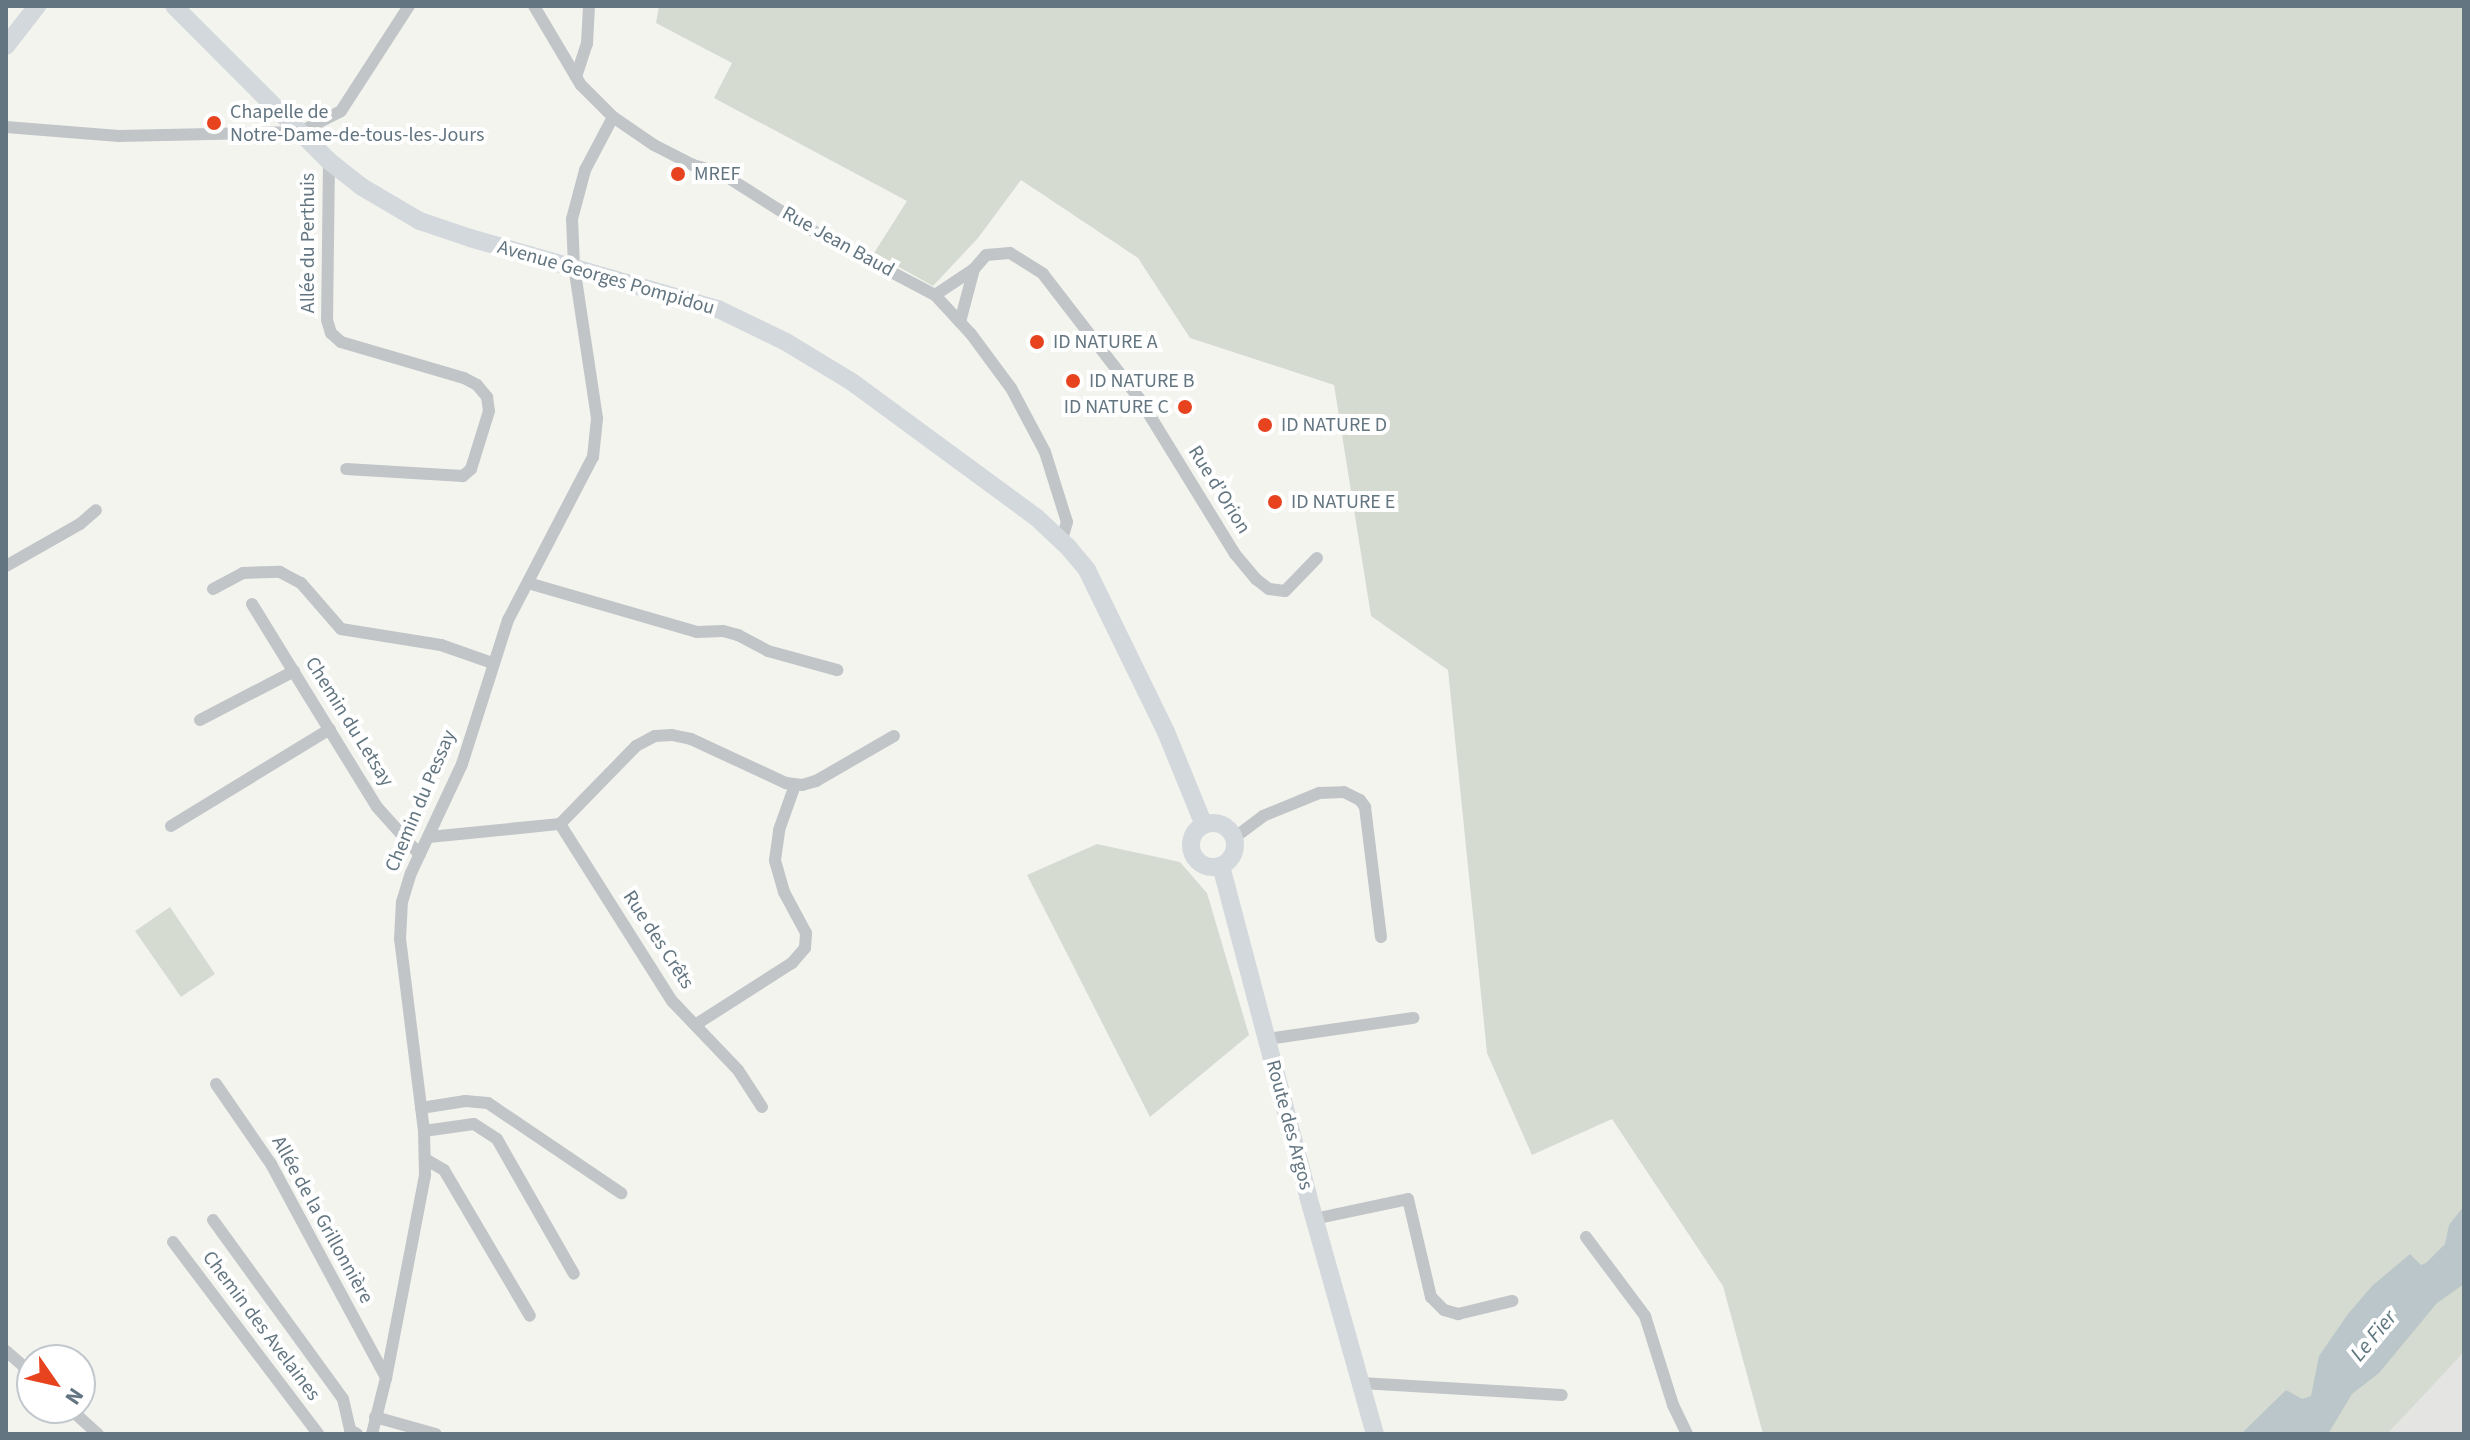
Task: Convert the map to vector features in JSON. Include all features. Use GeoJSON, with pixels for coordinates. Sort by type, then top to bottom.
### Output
{"type":"FeatureCollection","features":[{"type":"Feature","properties":{"kind":"street"},"geometry":{"type":"LineString","coordinates":[[6,45],[26,6]]}},
{"type":"Feature","properties":{"kind":"street"},"geometry":{"type":"LineString","coordinates":[[6,45],[37,6]]}},
{"type":"Feature","properties":{"kind":"street","name":"Avenue Georges Pompidou"},"geometry":{"type":"LineString","coordinates":[[174,6],[329,161],[362,187],[420,221],[718,309],[786,342],[852,382],[1062,540],[1087,570],[1166,732],[1204,825]]}},
{"type":"Feature","properties":{"kind":"street"},"geometry":{"type":"LineString","coordinates":[[6,127],[119,136],[300,132],[341,111],[409,6]]}},
{"type":"Feature","properties":{"kind":"street","name":"Rue Jean Baud"},"geometry":{"type":"LineString","coordinates":[[534,6],[576,77],[613,117],[654,145],[693,165],[721,173],[806,227],[935,295],[1011,388],[1045,452],[1067,522],[1062,540]]}},
{"type":"Feature","properties":{"kind":"street"},"geometry":{"type":"LineString","coordinates":[[576,77],[587,44],[589,6]]}},
{"type":"Feature","properties":{"kind":"street","name":"Chemin du Pessay"},"geometry":{"type":"LineString","coordinates":[[365,1434],[375,1417],[386,1378],[425,1175],[424,1131],[400,939],[402,902],[462,764],[508,620],[583,482],[596,437],[597,418],[571,237],[585,170],[613,117]]}},
{"type":"Feature","properties":{"kind":"street","name":"Allée du Perthuis"},"geometry":{"type":"LineString","coordinates":[[329,161],[327,320],[331,333],[341,342],[464,378],[477,385],[487,397],[489,411],[471,469],[463,476],[346,469]]}},
{"type":"Feature","properties":{"kind":"street","name":"Rue d’Orion"},"geometry":{"type":"LineString","coordinates":[[974,269],[986,255],[997,252],[1010,253],[1043,274],[1139,398],[1235,554],[1256,579],[1269,589],[1285,591],[1317,558]]}},
{"type":"Feature","properties":{"kind":"street"},"geometry":{"type":"LineString","coordinates":[[935,295],[974,269]]}},
{"type":"Feature","properties":{"kind":"street"},"geometry":{"type":"LineString","coordinates":[[960,322],[974,269]]}},
{"type":"Feature","properties":{"kind":"street"},"geometry":{"type":"LineString","coordinates":[[6,566],[80,524],[96,510]]}},
{"type":"Feature","properties":{"kind":"street"},"geometry":{"type":"LineString","coordinates":[[213,589],[243,573],[280,572],[301,583],[341,629],[441,645],[492,663]]}},
{"type":"Feature","properties":{"kind":"street"},"geometry":{"type":"LineString","coordinates":[[528,583],[697,632],[723,631],[738,635],[768,651],[837,670]]}},
{"type":"Feature","properties":{"kind":"street","name":"Chemin du Letsay"},"geometry":{"type":"LineString","coordinates":[[252,604],[377,807],[420,855]]}},
{"type":"Feature","properties":{"kind":"street"},"geometry":{"type":"LineString","coordinates":[[200,720],[294,671]]}},
{"type":"Feature","properties":{"kind":"street"},"geometry":{"type":"LineString","coordinates":[[171,826],[330,729]]}},
{"type":"Feature","properties":{"kind":"street"},"geometry":{"type":"LineString","coordinates":[[429,837],[560,824],[636,746],[663,735],[691,739],[795,785],[816,781],[894,736]]}},
{"type":"Feature","properties":{"kind":"street"},"geometry":{"type":"LineString","coordinates":[[695,1025],[792,963],[805,948],[806,933],[784,892],[775,860],[779,830],[795,785]]}},
{"type":"Feature","properties":{"kind":"street"},"geometry":{"type":"LineString","coordinates":[[1234,838],[1263,816],[1319,793],[1344,792],[1360,800],[1365,807],[1381,937]]}},
{"type":"Feature","properties":{"kind":"street"},"geometry":{"type":"LineString","coordinates":[[1215,823],[1227,828],[1234,838],[1234,853],[1221,866],[1201,864],[1192,853],[1192,838],[1204,825],[1215,823]]}},
{"type":"Feature","properties":{"kind":"street","name":"Rue des Crêts"},"geometry":{"type":"LineString","coordinates":[[560,824],[672,1001],[738,1070],[762,1107]]}},
{"type":"Feature","properties":{"kind":"street","name":"Route des Argos"},"geometry":{"type":"LineString","coordinates":[[1221,866],[1314,1219],[1375,1434]]}},
{"type":"Feature","properties":{"kind":"street"},"geometry":{"type":"LineString","coordinates":[[1267,1039],[1413,1018]]}},
{"type":"Feature","properties":{"kind":"street","name":"Allée de la Grillonnière"},"geometry":{"type":"LineString","coordinates":[[216,1084],[271,1164],[386,1378]]}},
{"type":"Feature","properties":{"kind":"street"},"geometry":{"type":"LineString","coordinates":[[421,1108],[465,1101],[488,1103],[621,1193]]}},
{"type":"Feature","properties":{"kind":"street"},"geometry":{"type":"LineString","coordinates":[[424,1131],[474,1124],[497,1139],[574,1274]]}},
{"type":"Feature","properties":{"kind":"street"},"geometry":{"type":"LineString","coordinates":[[425,1159],[444,1170],[530,1316]]}},
{"type":"Feature","properties":{"kind":"street"},"geometry":{"type":"LineString","coordinates":[[1314,1219],[1408,1199],[1431,1297],[1444,1310],[1458,1314],[1512,1301]]}},
{"type":"Feature","properties":{"kind":"street"},"geometry":{"type":"LineString","coordinates":[[213,1220],[343,1399],[350,1430],[365,1434]]}},
{"type":"Feature","properties":{"kind":"street"},"geometry":{"type":"LineString","coordinates":[[1586,1237],[1645,1316],[1673,1405],[1687,1434]]}},
{"type":"Feature","properties":{"kind":"street","name":"Chemin des Avelaines"},"geometry":{"type":"LineString","coordinates":[[173,1242],[318,1434]]}},
{"type":"Feature","properties":{"kind":"street"},"geometry":{"type":"LineString","coordinates":[[1361,1383],[1562,1395]]}},
{"type":"Feature","properties":{"kind":"street"},"geometry":{"type":"LineString","coordinates":[[375,1417],[436,1434]]}},
{"type":"Feature","properties":{"kind":"shaded area"},"geometry":{"type":"Polygon","coordinates":[[[659,6],[2464,6],[2464,1352],[2387,1434],[1763,1434],[1723,1286],[1612,1119],[1532,1155],[1487,1053],[1448,670],[1371,616],[1334,385],[1190,338],[1138,258],[1021,180],[978,238],[933,286],[874,253],[907,201],[714,98],[732,63],[656,23],[659,6]]]}},
{"type":"Feature","properties":{"kind":"shaded area"},"geometry":{"type":"Polygon","coordinates":[[[1097,844],[1180,862],[1207,893],[1249,1035],[1150,1117],[1027,875],[1097,844]]]}},
{"type":"Feature","properties":{"kind":"shaded area"},"geometry":{"type":"Polygon","coordinates":[[[170,907],[215,974],[181,997],[135,931],[170,907]]]}},
{"type":"Feature","properties":{"kind":"shaded area"},"geometry":{"type":"Polygon","coordinates":[[[2464,1352],[2464,1434],[2387,1434],[2396,1421],[2464,1352]]]}},
{"type":"Feature","properties":{"kind":"water","name":"Le Fier"},"geometry":{"type":"Polygon","coordinates":[[[2464,1206],[2464,1284],[2437,1303],[2379,1373],[2352,1394],[2328,1434],[2241,1434],[2286,1390],[2302,1399],[2311,1396],[2319,1356],[2348,1314],[2372,1286],[2410,1254],[2421,1265],[2426,1263],[2445,1244],[2449,1225],[2464,1206]]]}},
{"type":"Feature","properties":{"kind":"place","name":"Chapelle de Notre-Dame-de-tous-les-Jours"},"geometry":{"type":"Point","coordinates":[214,123]}},
{"type":"Feature","properties":{"kind":"place","name":"MREF"},"geometry":{"type":"Point","coordinates":[678,174]}},
{"type":"Feature","properties":{"kind":"place","name":"ID NATURE A"},"geometry":{"type":"Point","coordinates":[1037,342]}},
{"type":"Feature","properties":{"kind":"place","name":"ID NATURE B"},"geometry":{"type":"Point","coordinates":[1073,381]}},
{"type":"Feature","properties":{"kind":"place","name":"ID NATURE C"},"geometry":{"type":"Point","coordinates":[1185,407]}},
{"type":"Feature","properties":{"kind":"place","name":"ID NATURE D"},"geometry":{"type":"Point","coordinates":[1265,425]}},
{"type":"Feature","properties":{"kind":"place","name":"ID NATURE E"},"geometry":{"type":"Point","coordinates":[1275,502]}}]}
